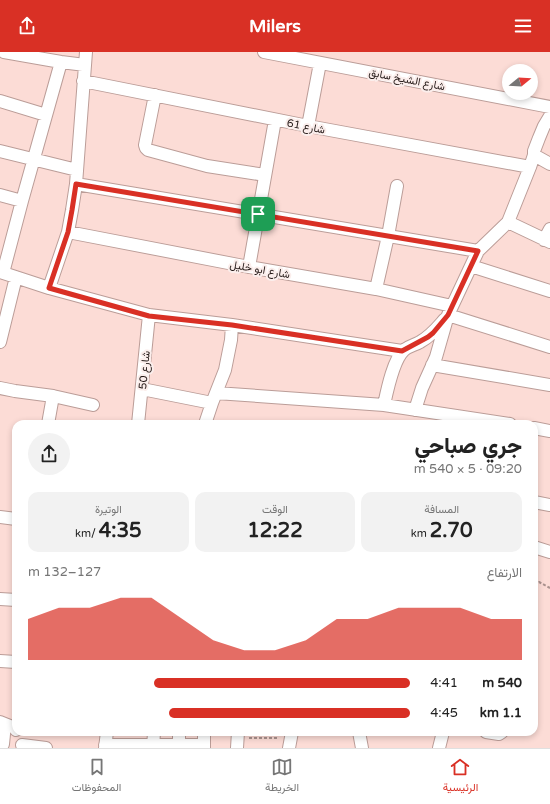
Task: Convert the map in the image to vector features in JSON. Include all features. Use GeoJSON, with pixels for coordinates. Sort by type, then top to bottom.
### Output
{"type":"FeatureCollection","features":[{"type":"Feature","properties":{"kind":"street"},"geometry":{"type":"LineString","coordinates":[[4,52],[85,65]]}},
{"type":"Feature","properties":{"kind":"street"},"geometry":{"type":"LineString","coordinates":[[49,288],[68,232],[72,210],[76,184],[86,52]]}},
{"type":"Feature","properties":{"kind":"street","name":"شارع الشيخ سابق"},"geometry":{"type":"LineString","coordinates":[[264,52],[550,107]]}},
{"type":"Feature","properties":{"kind":"street"},"geometry":{"type":"LineString","coordinates":[[61,62],[1,272],[49,288],[149,316],[232,325],[402,351]]}},
{"type":"Feature","properties":{"kind":"street"},"geometry":{"type":"LineString","coordinates":[[308,126],[320,63]]}},
{"type":"Feature","properties":{"kind":"street","name":"شارع 61"},"geometry":{"type":"LineString","coordinates":[[83,81],[308,126],[550,164]]}},
{"type":"Feature","properties":{"kind":"street"},"geometry":{"type":"LineString","coordinates":[[155,95],[145,145],[148,150],[207,166],[265,174]]}},
{"type":"Feature","properties":{"kind":"street"},"geometry":{"type":"LineString","coordinates":[[0,101],[46,115]]}},
{"type":"Feature","properties":{"kind":"street"},"geometry":{"type":"LineString","coordinates":[[415,410],[422,388],[436,357],[450,310],[478,251],[508,222],[532,161],[539,138],[550,116]]}},
{"type":"Feature","properties":{"kind":"street"},"geometry":{"type":"LineString","coordinates":[[249,267],[275,120]]}},
{"type":"Feature","properties":{"kind":"street"},"geometry":{"type":"LineString","coordinates":[[0,151],[77,170]]}},
{"type":"Feature","properties":{"kind":"street"},"geometry":{"type":"LineString","coordinates":[[76,184],[478,251]]}},
{"type":"Feature","properties":{"kind":"street"},"geometry":{"type":"LineString","coordinates":[[376,290],[397,186]]}},
{"type":"Feature","properties":{"kind":"street"},"geometry":{"type":"LineString","coordinates":[[0,195],[22,201]]}},
{"type":"Feature","properties":{"kind":"street"},"geometry":{"type":"LineString","coordinates":[[508,222],[547,241],[550,229]]}},
{"type":"Feature","properties":{"kind":"street","name":"شارع ابو خليل"},"geometry":{"type":"LineString","coordinates":[[68,232],[376,290],[450,310],[550,347]]}},
{"type":"Feature","properties":{"kind":"street"},"geometry":{"type":"LineString","coordinates":[[471,266],[550,291]]}},
{"type":"Feature","properties":{"kind":"street"},"geometry":{"type":"LineString","coordinates":[[0,342],[16,277]]}},
{"type":"Feature","properties":{"kind":"street"},"geometry":{"type":"LineString","coordinates":[[384,405],[393,370],[402,351],[433,333],[450,310]]}},
{"type":"Feature","properties":{"kind":"street","name":"شارع 50"},"geometry":{"type":"LineString","coordinates":[[138,420],[149,316]]}},
{"type":"Feature","properties":{"kind":"street"},"geometry":{"type":"LineString","coordinates":[[206,420],[225,370],[230,347],[232,325]]}},
{"type":"Feature","properties":{"kind":"street"},"geometry":{"type":"LineString","coordinates":[[432,365],[550,385]]}},
{"type":"Feature","properties":{"kind":"street"},"geometry":{"type":"LineString","coordinates":[[0,388],[52,396],[93,405]]}},
{"type":"Feature","properties":{"kind":"street"},"geometry":{"type":"LineString","coordinates":[[142,389],[214,398],[384,405],[481,420]]}},
{"type":"Feature","properties":{"kind":"street"},"geometry":{"type":"LineString","coordinates":[[49,420],[52,396]]}},
{"type":"Feature","properties":{"kind":"street"},"geometry":{"type":"LineString","coordinates":[[538,429],[550,431]]}},
{"type":"Feature","properties":{"kind":"street"},"geometry":{"type":"LineString","coordinates":[[538,503],[550,505]]}},
{"type":"Feature","properties":{"kind":"street"},"geometry":{"type":"LineString","coordinates":[[0,517],[12,518]]}},
{"type":"Feature","properties":{"kind":"street"},"geometry":{"type":"LineString","coordinates":[[538,548],[550,552]]}},
{"type":"Feature","properties":{"kind":"street"},"geometry":{"type":"LineString","coordinates":[[0,599],[12,600]]}},
{"type":"Feature","properties":{"kind":"street"},"geometry":{"type":"LineString","coordinates":[[1,748],[3,723]]}},
{"type":"Feature","properties":{"kind":"street"},"geometry":{"type":"LineString","coordinates":[[20,736],[22,746],[46,748]]}},
{"type":"Feature","properties":{"kind":"street"},"geometry":{"type":"LineString","coordinates":[[106,736],[105,747],[153,747],[179,745],[204,747],[204,736]]}},
{"type":"Feature","properties":{"kind":"street"},"geometry":{"type":"LineString","coordinates":[[153,747],[154,736]]}},
{"type":"Feature","properties":{"kind":"street"},"geometry":{"type":"LineString","coordinates":[[179,736],[179,745]]}},
{"type":"Feature","properties":{"kind":"street"},"geometry":{"type":"LineString","coordinates":[[360,736],[362,748]]}},
{"type":"Feature","properties":{"kind":"street"},"geometry":{"type":"LineString","coordinates":[[439,748],[443,736]]}},
{"type":"Feature","properties":{"kind":"path"},"geometry":{"type":"LineString","coordinates":[[538,582],[550,588]]}},
{"type":"Feature","properties":{"kind":"path"},"geometry":{"type":"LineString","coordinates":[[238,739],[290,739]]}},
{"type":"Feature","properties":{"kind":"route"},"geometry":{"type":"LineString","coordinates":[[76,184],[258,214],[478,251],[448,315],[428,337],[402,351],[232,325],[149,316],[49,288],[68,232],[76,184]]}}]}
